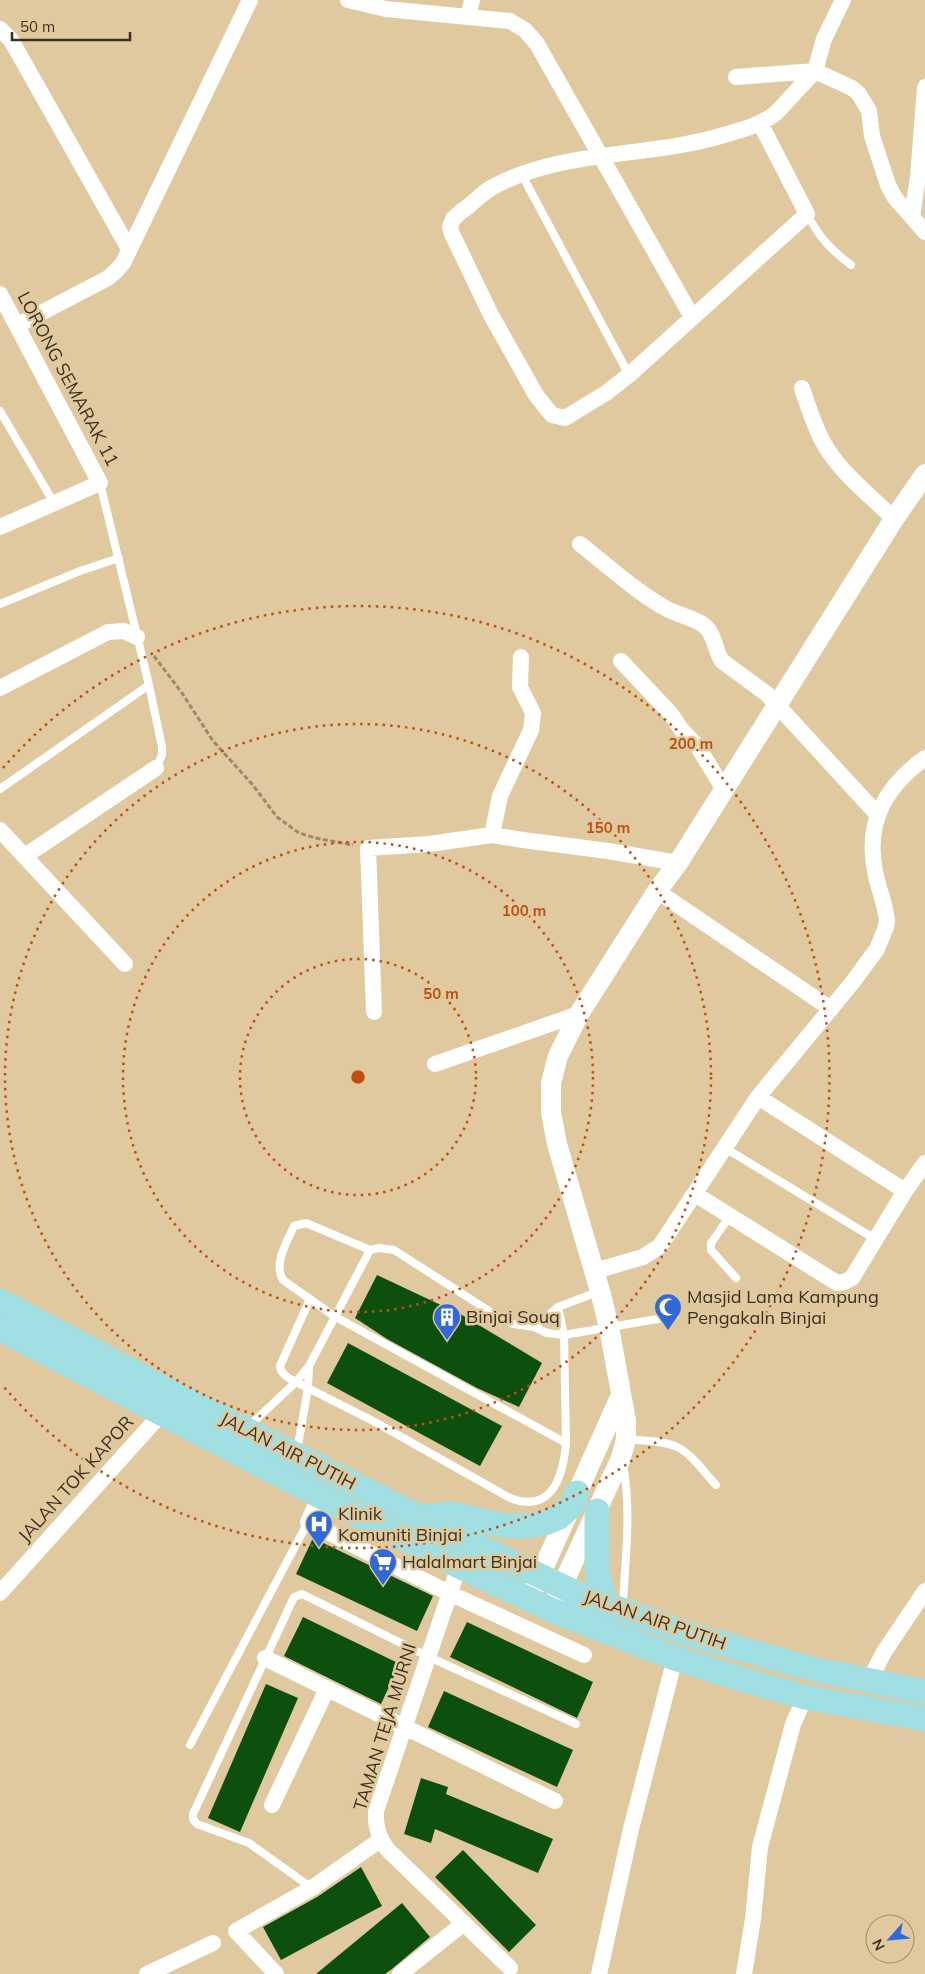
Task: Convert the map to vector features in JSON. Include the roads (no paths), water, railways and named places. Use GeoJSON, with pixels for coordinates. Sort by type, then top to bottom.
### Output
{"type":"FeatureCollection","features":[{"type":"Feature","properties":{"kind":"main road","name":"JALAN AIR PUTIH"},"geometry":{"type":"LineString","coordinates":[[0,1302],[246,1430],[562,1587],[697,1637],[813,1669],[925,1692]]}},
{"type":"Feature","properties":{"kind":"main road","name":"JALAN AIR PUTIH"},"geometry":{"type":"LineString","coordinates":[[0,1329],[320,1496],[551,1610],[675,1658],[805,1697],[925,1719]]}},
{"type":"Feature","properties":{"kind":"main road"},"geometry":{"type":"LineString","coordinates":[[420,1518],[451,1514],[506,1526],[528,1526],[549,1522],[559,1517],[572,1505],[577,1493]]}},
{"type":"Feature","properties":{"kind":"main road"},"geometry":{"type":"LineString","coordinates":[[597,1511],[597,1571],[614,1607]]}},
{"type":"Feature","properties":{"kind":"street"},"geometry":{"type":"LineString","coordinates":[[18,325],[108,278],[116,271],[129,249],[250,0]]}},
{"type":"Feature","properties":{"kind":"street"},"geometry":{"type":"LineString","coordinates":[[348,0],[386,9],[510,21],[519,25],[531,36],[692,317]]}},
{"type":"Feature","properties":{"kind":"street"},"geometry":{"type":"LineString","coordinates":[[468,17],[472,0]]}},
{"type":"Feature","properties":{"kind":"street"},"geometry":{"type":"LineString","coordinates":[[760,123],[807,214],[629,375],[606,393],[566,418],[552,415],[536,394],[491,315],[455,241],[450,227],[455,216],[490,188],[548,167],[599,156],[646,152],[697,143],[760,123],[776,113],[815,71],[824,39],[843,0]]}},
{"type":"Feature","properties":{"kind":"street"},"geometry":{"type":"LineString","coordinates":[[0,29],[11,40],[129,249]]}},
{"type":"Feature","properties":{"kind":"street"},"geometry":{"type":"LineString","coordinates":[[736,77],[815,71],[852,88],[865,104],[872,121],[872,136],[888,185],[895,198],[925,232]]}},
{"type":"Feature","properties":{"kind":"street"},"geometry":{"type":"LineString","coordinates":[[912,217],[918,178],[925,88]]}},
{"type":"Feature","properties":{"kind":"street","name":"LORONG SEMARAK 11"},"geometry":{"type":"LineString","coordinates":[[0,294],[100,483]]}},
{"type":"Feature","properties":{"kind":"street"},"geometry":{"type":"LineString","coordinates":[[802,388],[813,421],[824,444],[839,464],[894,519]]}},
{"type":"Feature","properties":{"kind":"street"},"geometry":{"type":"LineString","coordinates":[[551,1610],[624,1449],[626,1421],[609,1327],[595,1271],[557,1144],[551,1112],[551,1083],[558,1056],[579,1014],[657,891],[678,863],[894,519],[925,474]]}},
{"type":"Feature","properties":{"kind":"street"},"geometry":{"type":"LineString","coordinates":[[0,526],[100,483]]}},
{"type":"Feature","properties":{"kind":"street"},"geometry":{"type":"LineString","coordinates":[[580,544],[658,604],[704,625],[711,635],[722,661],[768,694],[877,814]]}},
{"type":"Feature","properties":{"kind":"street"},"geometry":{"type":"LineString","coordinates":[[0,688],[108,632],[124,631],[137,637]]}},
{"type":"Feature","properties":{"kind":"street"},"geometry":{"type":"LineString","coordinates":[[492,834],[500,796],[531,730],[533,713],[520,687],[521,657]]}},
{"type":"Feature","properties":{"kind":"street"},"geometry":{"type":"LineString","coordinates":[[621,661],[671,714],[681,729],[698,747],[724,788]]}},
{"type":"Feature","properties":{"kind":"street"},"geometry":{"type":"LineString","coordinates":[[595,1271],[643,1257],[660,1246],[758,1098],[878,949],[886,927],[886,912],[873,860],[873,835],[877,814],[881,805],[904,775],[925,758]]}},
{"type":"Feature","properties":{"kind":"street"},"geometry":{"type":"LineString","coordinates":[[25,856],[156,768]]}},
{"type":"Feature","properties":{"kind":"street"},"geometry":{"type":"LineString","coordinates":[[0,830],[125,964]]}},
{"type":"Feature","properties":{"kind":"street"},"geometry":{"type":"LineString","coordinates":[[374,1012],[368,848],[429,844],[492,834],[523,840],[608,850],[678,863]]}},
{"type":"Feature","properties":{"kind":"street"},"geometry":{"type":"LineString","coordinates":[[657,891],[831,1009]]}},
{"type":"Feature","properties":{"kind":"street"},"geometry":{"type":"LineString","coordinates":[[435,1064],[579,1014]]}},
{"type":"Feature","properties":{"kind":"street"},"geometry":{"type":"LineString","coordinates":[[758,1098],[905,1191]]}},
{"type":"Feature","properties":{"kind":"street"},"geometry":{"type":"LineString","coordinates":[[695,1194],[837,1282],[844,1282],[852,1278],[905,1191],[925,1163]]}},
{"type":"Feature","properties":{"kind":"street"},"geometry":{"type":"LineString","coordinates":[[529,1599],[621,1395]]}},
{"type":"Feature","properties":{"kind":"street","name":"JALAN TOK KAPOR"},"geometry":{"type":"LineString","coordinates":[[0,1593],[162,1414]]}},
{"type":"Feature","properties":{"kind":"street"},"geometry":{"type":"LineString","coordinates":[[320,1496],[308,1522],[584,1656]]}},
{"type":"Feature","properties":{"kind":"street","name":"TAMAN TEJA MURNI"},"geometry":{"type":"LineString","coordinates":[[380,1840],[375,1823],[376,1811],[459,1566]]}},
{"type":"Feature","properties":{"kind":"street"},"geometry":{"type":"LineString","coordinates":[[869,1681],[884,1652],[925,1591]]}},
{"type":"Feature","properties":{"kind":"street"},"geometry":{"type":"LineString","coordinates":[[265,1658],[555,1801]]}},
{"type":"Feature","properties":{"kind":"street"},"geometry":{"type":"LineString","coordinates":[[599,1974],[631,1829],[675,1658]]}},
{"type":"Feature","properties":{"kind":"street"},"geometry":{"type":"LineString","coordinates":[[272,1805],[327,1689]]}},
{"type":"Feature","properties":{"kind":"street"},"geometry":{"type":"LineString","coordinates":[[744,1974],[753,1919],[760,1847],[793,1724],[805,1697]]}},
{"type":"Feature","properties":{"kind":"street"},"geometry":{"type":"LineString","coordinates":[[276,1974],[236,1931],[312,1888],[380,1840],[388,1850],[510,1968]]}},
{"type":"Feature","properties":{"kind":"street"},"geometry":{"type":"LineString","coordinates":[[400,1974],[464,1923]]}},
{"type":"Feature","properties":{"kind":"street"},"geometry":{"type":"LineString","coordinates":[[146,1974],[213,1943]]}},
{"type":"Feature","properties":{"kind":"lane"},"geometry":{"type":"LineString","coordinates":[[522,175],[629,375]]}},
{"type":"Feature","properties":{"kind":"lane"},"geometry":{"type":"LineString","coordinates":[[807,214],[816,232],[831,250],[851,265]]}},
{"type":"Feature","properties":{"kind":"lane"},"geometry":{"type":"LineString","coordinates":[[0,410],[54,503]]}},
{"type":"Feature","properties":{"kind":"lane"},"geometry":{"type":"LineString","coordinates":[[100,483],[149,685],[162,747],[162,755],[156,768]]}},
{"type":"Feature","properties":{"kind":"lane"},"geometry":{"type":"LineString","coordinates":[[0,604],[80,571],[118,558]]}},
{"type":"Feature","properties":{"kind":"lane"},"geometry":{"type":"LineString","coordinates":[[0,788],[149,685]]}},
{"type":"Feature","properties":{"kind":"lane"},"geometry":{"type":"LineString","coordinates":[[725,1148],[876,1239]]}},
{"type":"Feature","properties":{"kind":"lane"},"geometry":{"type":"LineString","coordinates":[[730,1216],[711,1243],[711,1250],[736,1278]]}},
{"type":"Feature","properties":{"kind":"lane"},"geometry":{"type":"LineString","coordinates":[[566,1443],[334,1316],[283,1280],[279,1273],[279,1265],[294,1226],[306,1223],[370,1250],[379,1248],[394,1250],[497,1316],[513,1324],[534,1326],[547,1333],[564,1335],[675,1316]]}},
{"type":"Feature","properties":{"kind":"lane"},"geometry":{"type":"LineString","coordinates":[[246,1430],[296,1382],[309,1366],[370,1250]]}},
{"type":"Feature","properties":{"kind":"lane"},"geometry":{"type":"LineString","coordinates":[[534,1326],[558,1308],[600,1291]]}},
{"type":"Feature","properties":{"kind":"lane"},"geometry":{"type":"LineString","coordinates":[[310,1299],[280,1366],[284,1374],[375,1422],[510,1498],[531,1503],[542,1499],[550,1493],[561,1473],[566,1443],[564,1335],[558,1308]]}},
{"type":"Feature","properties":{"kind":"lane"},"geometry":{"type":"LineString","coordinates":[[296,1455],[308,1388],[309,1366]]}},
{"type":"Feature","properties":{"kind":"lane"},"geometry":{"type":"LineString","coordinates":[[614,1607],[628,1513],[624,1449],[665,1443],[677,1447],[688,1455],[716,1485]]}},
{"type":"Feature","properties":{"kind":"lane"},"geometry":{"type":"LineString","coordinates":[[190,1745],[308,1522]]}},
{"type":"Feature","properties":{"kind":"lane"},"geometry":{"type":"LineString","coordinates":[[312,1888],[249,1843],[197,1824],[193,1819],[197,1805],[294,1597],[302,1594],[427,1656],[576,1724]]}},
{"type":"Feature","properties":{"kind":"place","name":"Masjid Lama Kampung Pengakaln Binjai"},"geometry":{"type":"Point","coordinates":[668,1331]}},
{"type":"Feature","properties":{"kind":"place","name":"Binjai Souq"},"geometry":{"type":"Point","coordinates":[447,1341]}},
{"type":"Feature","properties":{"kind":"place","name":"Klinik Komuniti Binjai"},"geometry":{"type":"Point","coordinates":[319,1548]}},
{"type":"Feature","properties":{"kind":"place","name":"Halalmart Binjai"},"geometry":{"type":"Point","coordinates":[383,1586]}}]}
